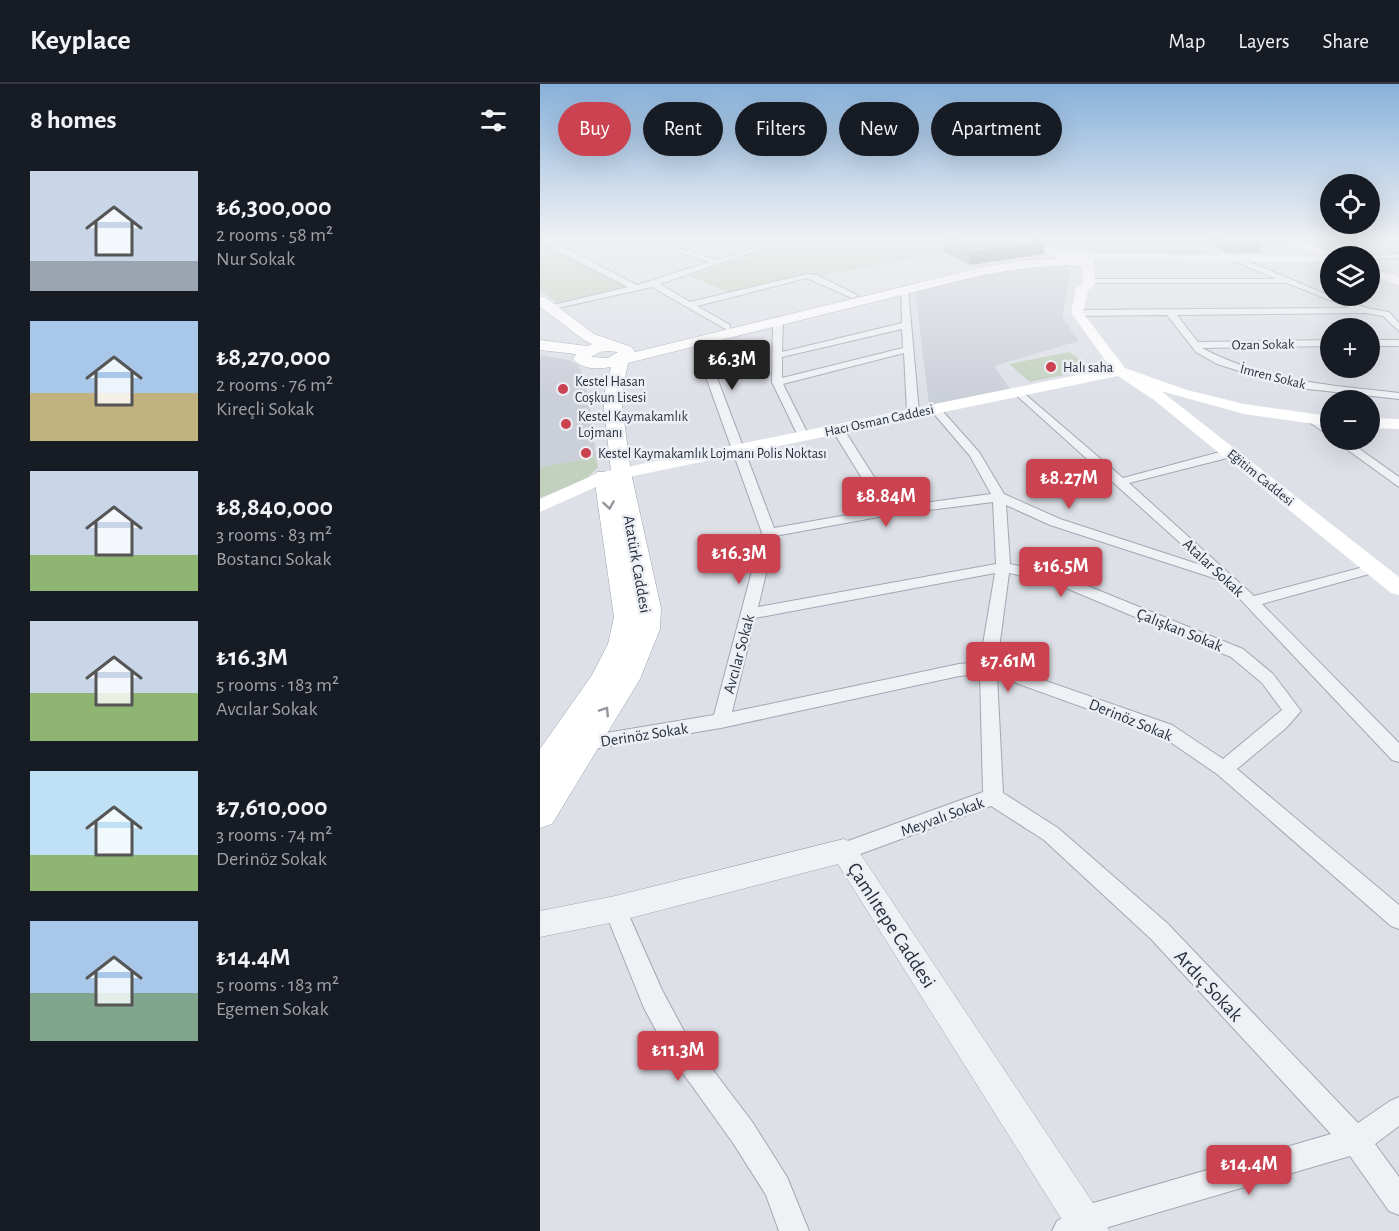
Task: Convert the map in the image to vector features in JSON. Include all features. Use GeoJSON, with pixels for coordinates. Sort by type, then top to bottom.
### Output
{"type":"FeatureCollection","features":[{"type":"Feature","properties":{"kind":"main road"},"geometry":{"type":"LineString","coordinates":[[540,345],[603,354],[873,292]]}},
{"type":"Feature","properties":{"kind":"main road"},"geometry":{"type":"LineString","coordinates":[[540,351],[651,354],[894,292]]}},
{"type":"Feature","properties":{"kind":"main road"},"geometry":{"type":"LineString","coordinates":[[1083,292],[1077,313],[1120,371],[1182,393],[1244,409],[1320,420]]}},
{"type":"Feature","properties":{"kind":"main road"},"geometry":{"type":"LineString","coordinates":[[544,307],[570,338],[603,354]]}},
{"type":"Feature","properties":{"kind":"main road","name":"Atatürk Caddesi"},"geometry":{"type":"LineString","coordinates":[[540,774],[604,679],[621,644],[627,617],[610,442],[612,398],[620,364],[603,354]]}},
{"type":"Feature","properties":{"kind":"main road","name":"Hacı Osman Caddesi"},"geometry":{"type":"LineString","coordinates":[[540,506],[613,475],[1120,371]]}},
{"type":"Feature","properties":{"kind":"main road","name":"Eğitim Caddesi"},"geometry":{"type":"LineString","coordinates":[[1120,371],[1160,397],[1399,588]]}},
{"type":"Feature","properties":{"kind":"main road"},"geometry":{"type":"LineString","coordinates":[[1380,423],[1399,424]]}},
{"type":"Feature","properties":{"kind":"main road","name":"Atatürk Caddesi"},"geometry":{"type":"LineString","coordinates":[[540,813],[626,679],[647,629],[648,609],[613,475]]}},
{"type":"Feature","properties":{"kind":"street"},"geometry":{"type":"LineString","coordinates":[[544,307],[619,292]]}},
{"type":"Feature","properties":{"kind":"street"},"geometry":{"type":"LineString","coordinates":[[666,292],[727,327]]}},
{"type":"Feature","properties":{"kind":"street"},"geometry":{"type":"LineString","coordinates":[[689,305],[744,292]]}},
{"type":"Feature","properties":{"kind":"street"},"geometry":{"type":"LineString","coordinates":[[845,292],[855,296]]}},
{"type":"Feature","properties":{"kind":"street"},"geometry":{"type":"LineString","coordinates":[[904,292],[913,412]]}},
{"type":"Feature","properties":{"kind":"street"},"geometry":{"type":"LineString","coordinates":[[1316,292],[1365,310],[1386,314],[1399,310]]}},
{"type":"Feature","properties":{"kind":"street"},"geometry":{"type":"LineString","coordinates":[[1077,313],[1365,310]]}},
{"type":"Feature","properties":{"kind":"street","name":"İmren Sokak"},"geometry":{"type":"LineString","coordinates":[[1170,312],[1199,350],[1221,362],[1290,384],[1399,396]]}},
{"type":"Feature","properties":{"kind":"street"},"geometry":{"type":"LineString","coordinates":[[1386,314],[1399,328]]}},
{"type":"Feature","properties":{"kind":"street"},"geometry":{"type":"LineString","coordinates":[[778,320],[777,382],[803,436]]}},
{"type":"Feature","properties":{"kind":"street"},"geometry":{"type":"LineString","coordinates":[[776,356],[907,325]]}},
{"type":"Feature","properties":{"kind":"street"},"geometry":{"type":"LineString","coordinates":[[698,341],[769,533],[889,511],[999,497],[1055,522],[1229,579]]}},
{"type":"Feature","properties":{"kind":"street"},"geometry":{"type":"LineString","coordinates":[[1380,343],[1399,342]]}},
{"type":"Feature","properties":{"kind":"street","name":"Ozan Sokak"},"geometry":{"type":"LineString","coordinates":[[1195,345],[1320,343]]}},
{"type":"Feature","properties":{"kind":"street"},"geometry":{"type":"LineString","coordinates":[[777,382],[910,349]]}},
{"type":"Feature","properties":{"kind":"street","name":"Atalar Sokak"},"geometry":{"type":"LineString","coordinates":[[1019,392],[1229,579],[1399,755]]}},
{"type":"Feature","properties":{"kind":"street"},"geometry":{"type":"LineString","coordinates":[[934,408],[975,455],[999,497]]}},
{"type":"Feature","properties":{"kind":"street"},"geometry":{"type":"LineString","coordinates":[[1313,420],[1320,425]]}},
{"type":"Feature","properties":{"kind":"street"},"geometry":{"type":"LineString","coordinates":[[837,428],[889,511]]}},
{"type":"Feature","properties":{"kind":"street"},"geometry":{"type":"LineString","coordinates":[[1354,450],[1399,483]]}},
{"type":"Feature","properties":{"kind":"street"},"geometry":{"type":"LineString","coordinates":[[1120,482],[1231,453]]}},
{"type":"Feature","properties":{"kind":"street","name":"Meyvalı Sokak"},"geometry":{"type":"LineString","coordinates":[[844,851],[993,797],[988,667],[1004,567],[999,497]]}},
{"type":"Feature","properties":{"kind":"street","name":"Avcılar Sokak"},"geometry":{"type":"LineString","coordinates":[[721,721],[769,533]]}},
{"type":"Feature","properties":{"kind":"street","name":"Çalışkan Sokak"},"geometry":{"type":"LineString","coordinates":[[748,614],[1004,567],[1053,577],[1237,652],[1254,664],[1282,694],[1292,711],[1224,769]]}},
{"type":"Feature","properties":{"kind":"street"},"geometry":{"type":"LineString","coordinates":[[1251,602],[1375,568]]}},
{"type":"Feature","properties":{"kind":"street","name":"Derinöz Sokak"},"geometry":{"type":"LineString","coordinates":[[560,746],[721,721],[959,670],[988,667],[1166,730],[1224,769],[1399,919]]}},
{"type":"Feature","properties":{"kind":"street","name":"Ardıç Sokak"},"geometry":{"type":"LineString","coordinates":[[993,797],[1050,834],[1159,932],[1356,1142],[1399,1201]]}},
{"type":"Feature","properties":{"kind":"street","name":"Çamlıtepe Caddesi"},"geometry":{"type":"LineString","coordinates":[[540,924],[615,909],[844,851],[1080,1227]]}},
{"type":"Feature","properties":{"kind":"street"},"geometry":{"type":"LineString","coordinates":[[615,909],[632,953],[676,1042],[743,1133],[777,1187],[794,1231]]}},
{"type":"Feature","properties":{"kind":"street"},"geometry":{"type":"LineString","coordinates":[[1080,1227],[1356,1142],[1399,1110]]}},
{"type":"Feature","properties":{"kind":"shaded area"},"geometry":{"type":"Polygon","coordinates":[[[915,292],[1067,292],[1062,317],[1079,341],[994,366],[1010,389],[929,405],[915,292]]]}},
{"type":"Feature","properties":{"kind":"shaded area","name":"Kestel Kaymakamlık Lojmanı"},"geometry":{"type":"Polygon","coordinates":[[[540,355],[569,360],[578,365],[584,377],[589,402],[596,457],[540,467],[540,355]]]}},
{"type":"Feature","properties":{"kind":"green space"},"geometry":{"type":"Polygon","coordinates":[[[542,292],[606,292],[557,303],[542,292]]]}},
{"type":"Feature","properties":{"kind":"green space","name":"Halı saha"},"geometry":{"type":"Polygon","coordinates":[[[1069,352],[1093,369],[1030,382],[1009,364],[1069,352]]]}},
{"type":"Feature","properties":{"kind":"green space"},"geometry":{"type":"Polygon","coordinates":[[[596,457],[598,467],[586,479],[540,498],[540,467],[596,457]]]}},
{"type":"Feature","properties":{"kind":"place","name":"Halı saha"},"geometry":{"type":"Point","coordinates":[1051,367]}},
{"type":"Feature","properties":{"kind":"place","name":"Kestel Hasan Coşkun Lisesi"},"geometry":{"type":"Point","coordinates":[563,389]}},
{"type":"Feature","properties":{"kind":"place","name":"Kestel Kaymakamlık Lojmanı"},"geometry":{"type":"Point","coordinates":[566,424]}},
{"type":"Feature","properties":{"kind":"place","name":"Kestel Kaymakamlık Lojmanı Polis Noktası"},"geometry":{"type":"Point","coordinates":[586,453]}}]}
